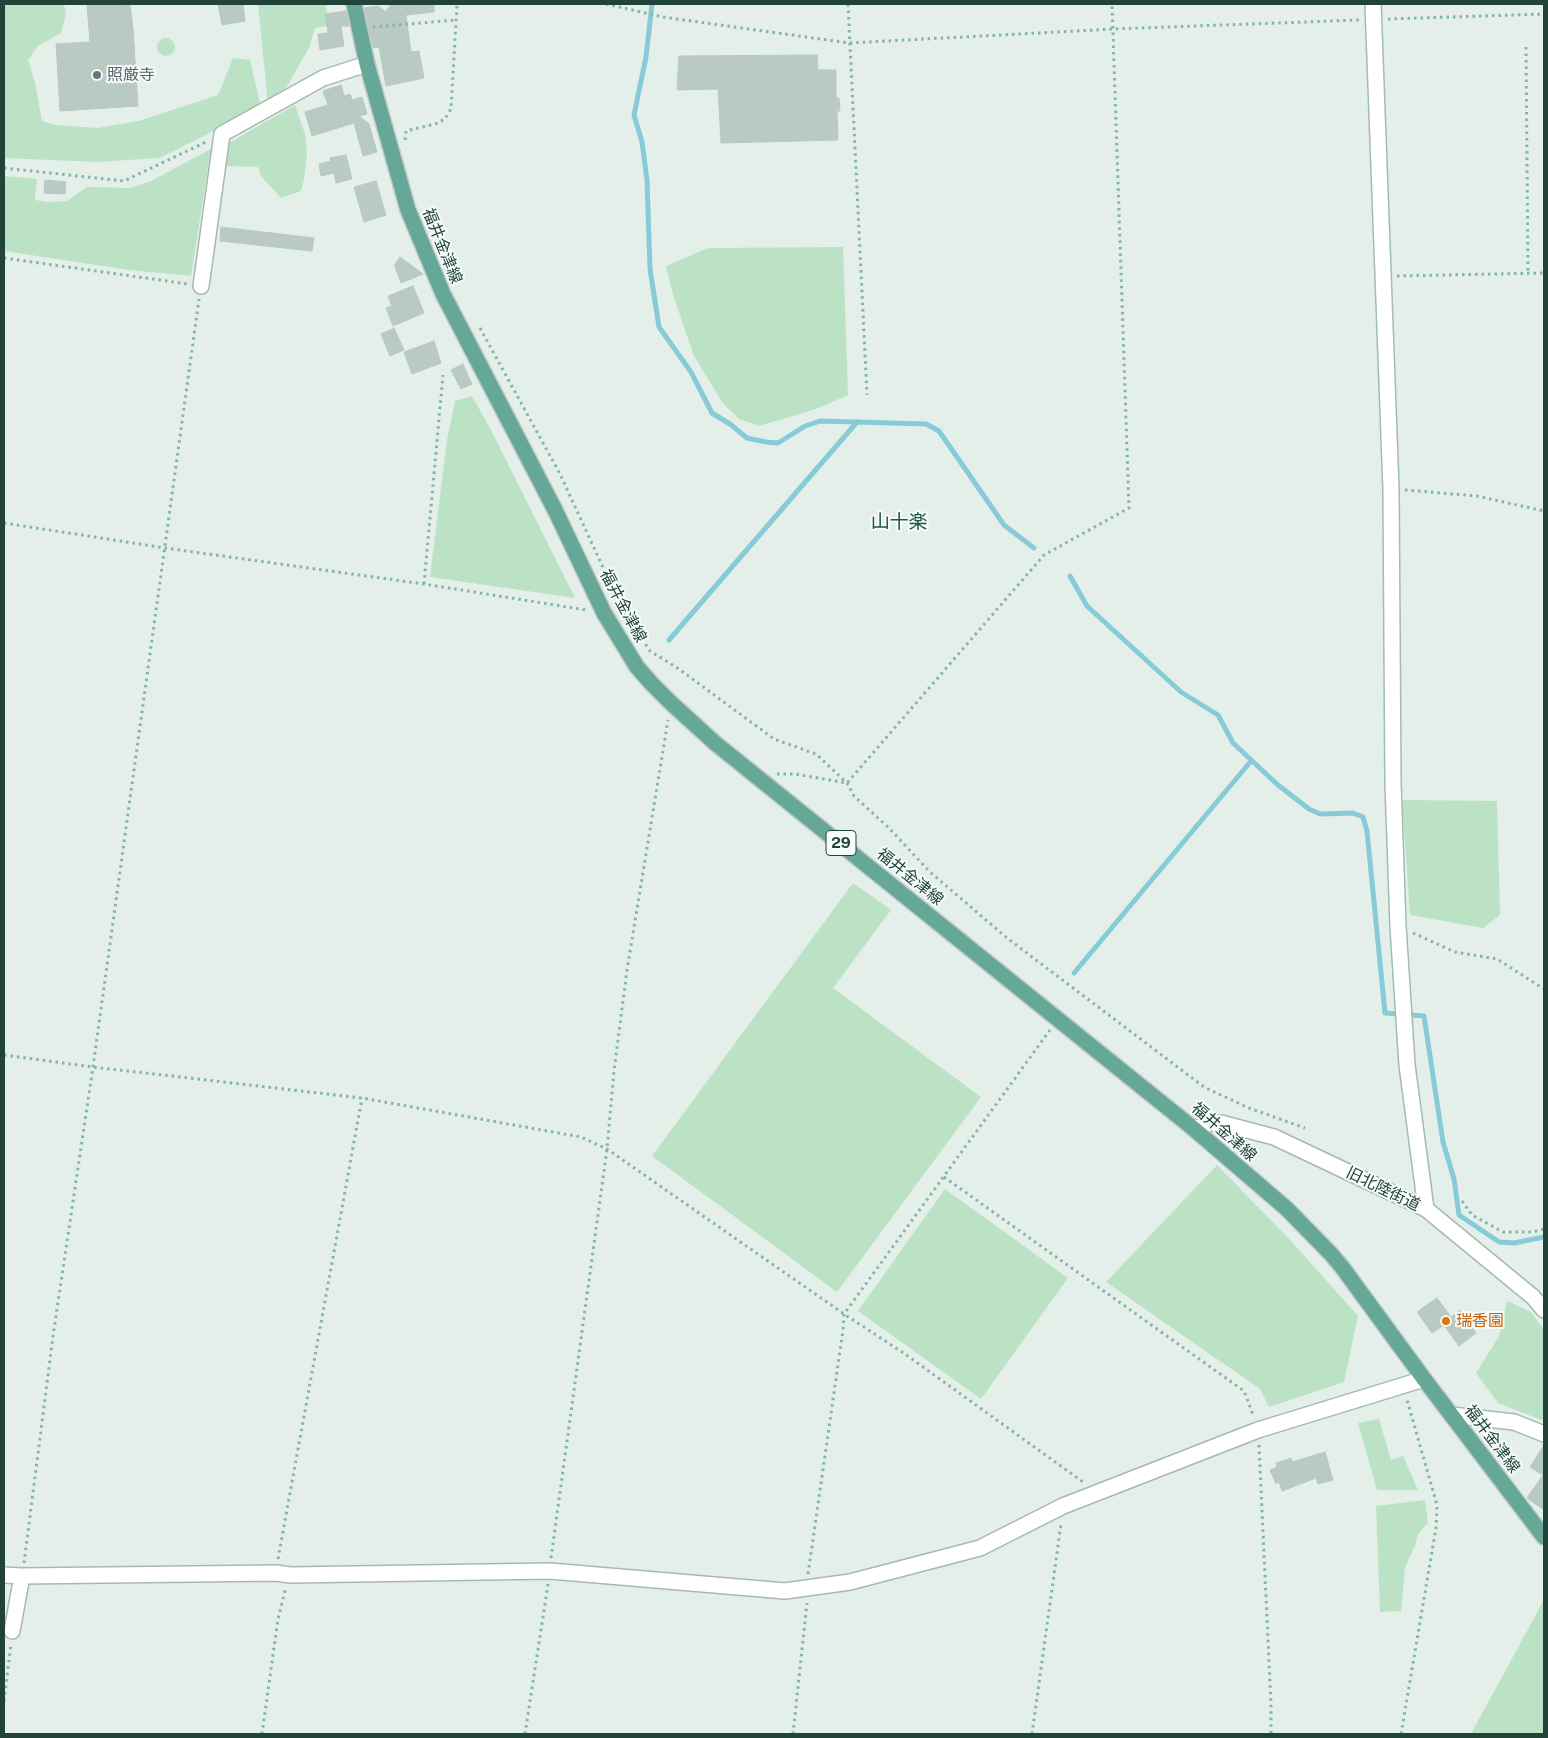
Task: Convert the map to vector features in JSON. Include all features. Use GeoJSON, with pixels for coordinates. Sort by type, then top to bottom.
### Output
{"type":"FeatureCollection","features":[{"type":"Feature","properties":{"kind":"main road","name":"福井金津線"},"geometry":{"type":"LineString","coordinates":[[354,4],[367,64],[408,210],[443,294],[555,510],[604,613],[637,667],[671,703],[716,743],[1194,1129],[1287,1209],[1331,1254],[1544,1537]]}},
{"type":"Feature","properties":{"kind":"street"},"geometry":{"type":"LineString","coordinates":[[1373,4],[1392,489],[1393,783],[1398,926],[1407,1066],[1426,1209]]}},
{"type":"Feature","properties":{"kind":"street"},"geometry":{"type":"LineString","coordinates":[[201,286],[222,134],[323,78],[367,64]]}},
{"type":"Feature","properties":{"kind":"street","name":"旧北陸街道"},"geometry":{"type":"LineString","coordinates":[[1194,1129],[1210,1123],[1221,1123],[1274,1137],[1426,1209],[1533,1297],[1544,1310]]}},
{"type":"Feature","properties":{"kind":"street"},"geometry":{"type":"LineString","coordinates":[[4,1574],[22,1576],[550,1570],[785,1591],[807,1588],[850,1582],[980,1548],[1063,1506],[1258,1430],[1424,1379]]}},
{"type":"Feature","properties":{"kind":"street"},"geometry":{"type":"LineString","coordinates":[[1452,1415],[1514,1422],[1544,1434]]}},
{"type":"Feature","properties":{"kind":"street"},"geometry":{"type":"LineString","coordinates":[[12,1631],[22,1576]]}},
{"type":"Feature","properties":{"kind":"path"},"geometry":{"type":"LineString","coordinates":[[404,141],[406,131],[436,124],[445,119],[451,109],[457,4]]}},
{"type":"Feature","properties":{"kind":"path"},"geometry":{"type":"LineString","coordinates":[[606,4],[663,17],[849,43],[1114,29],[1544,14]]}},
{"type":"Feature","properties":{"kind":"path"},"geometry":{"type":"LineString","coordinates":[[848,4],[867,395]]}},
{"type":"Feature","properties":{"kind":"path"},"geometry":{"type":"LineString","coordinates":[[847,783],[1044,555],[1129,508],[1112,4]]}},
{"type":"Feature","properties":{"kind":"path"},"geometry":{"type":"LineString","coordinates":[[360,28],[456,20]]}},
{"type":"Feature","properties":{"kind":"path"},"geometry":{"type":"LineString","coordinates":[[1526,47],[1528,273]]}},
{"type":"Feature","properties":{"kind":"path"},"geometry":{"type":"LineString","coordinates":[[4,168],[124,181],[222,134]]}},
{"type":"Feature","properties":{"kind":"path"},"geometry":{"type":"LineString","coordinates":[[4,258],[201,286],[93,1067],[53,1336],[22,1576]]}},
{"type":"Feature","properties":{"kind":"path"},"geometry":{"type":"LineString","coordinates":[[1384,277],[1544,273]]}},
{"type":"Feature","properties":{"kind":"path"},"geometry":{"type":"LineString","coordinates":[[479,326],[560,474],[623,611],[650,650],[774,740],[816,754],[847,783],[854,796],[890,829],[930,872],[1007,938],[1204,1087],[1249,1108],[1305,1128]]}},
{"type":"Feature","properties":{"kind":"path"},"geometry":{"type":"LineString","coordinates":[[424,584],[443,375]]}},
{"type":"Feature","properties":{"kind":"path"},"geometry":{"type":"LineString","coordinates":[[1392,489],[1477,496],[1544,511]]}},
{"type":"Feature","properties":{"kind":"path"},"geometry":{"type":"LineString","coordinates":[[4,523],[165,548],[424,584],[604,613]]}},
{"type":"Feature","properties":{"kind":"path"},"geometry":{"type":"LineString","coordinates":[[525,1734],[550,1570],[607,1149],[614,1071],[627,970],[671,703]]}},
{"type":"Feature","properties":{"kind":"path"},"geometry":{"type":"LineString","coordinates":[[762,779],[774,774],[795,774],[847,783]]}},
{"type":"Feature","properties":{"kind":"path"},"geometry":{"type":"LineString","coordinates":[[1398,926],[1455,952],[1496,959],[1544,989]]}},
{"type":"Feature","properties":{"kind":"path"},"geometry":{"type":"LineString","coordinates":[[793,1734],[806,1618],[808,1571],[844,1314],[1058,1020]]}},
{"type":"Feature","properties":{"kind":"path"},"geometry":{"type":"LineString","coordinates":[[4,1055],[362,1098],[581,1137],[607,1149],[904,1354],[1098,1492]]}},
{"type":"Feature","properties":{"kind":"path"},"geometry":{"type":"LineString","coordinates":[[262,1734],[283,1574],[362,1098]]}},
{"type":"Feature","properties":{"kind":"path"},"geometry":{"type":"LineString","coordinates":[[944,1177],[1244,1391],[1258,1430],[1271,1734]]}},
{"type":"Feature","properties":{"kind":"path"},"geometry":{"type":"LineString","coordinates":[[1462,1200],[1472,1215],[1503,1232],[1533,1232],[1544,1229]]}},
{"type":"Feature","properties":{"kind":"path"},"geometry":{"type":"LineString","coordinates":[[1400,1734],[1436,1528],[1437,1505],[1402,1385]]}},
{"type":"Feature","properties":{"kind":"path"},"geometry":{"type":"LineString","coordinates":[[1032,1734],[1063,1506]]}},
{"type":"Feature","properties":{"kind":"path"},"geometry":{"type":"LineString","coordinates":[[4,1701],[12,1631]]}},
{"type":"Feature","properties":{"kind":"green space"},"geometry":{"type":"Polygon","coordinates":[[[4,4],[64,4],[66,13],[61,33],[38,46],[28,60],[35,82],[42,121],[55,125],[98,128],[139,121],[218,95],[233,58],[250,60],[261,107],[160,158],[97,162],[4,158],[4,4]]]}},
{"type":"Feature","properties":{"kind":"green space"},"geometry":{"type":"Polygon","coordinates":[[[258,4],[326,4],[328,26],[315,28],[309,48],[286,88],[268,104],[258,4]]]}},
{"type":"Feature","properties":{"kind":"green space"},"geometry":{"type":"Polygon","coordinates":[[[162,38],[170,38],[175,43],[173,54],[162,56],[157,51],[157,43],[162,38]]]}},
{"type":"Feature","properties":{"kind":"green space"},"geometry":{"type":"Polygon","coordinates":[[[295,105],[305,134],[307,154],[304,180],[301,191],[281,198],[261,176],[258,167],[226,166],[229,143],[295,105]]]}},
{"type":"Feature","properties":{"kind":"green space"},"geometry":{"type":"Polygon","coordinates":[[[211,149],[191,276],[129,270],[4,251],[4,176],[37,179],[35,200],[48,202],[67,201],[87,187],[131,188],[151,181],[211,149]]]}},
{"type":"Feature","properties":{"kind":"green space"},"geometry":{"type":"Polygon","coordinates":[[[843,247],[848,395],[816,409],[759,426],[739,419],[722,402],[694,356],[673,295],[666,266],[708,248],[843,247]]]}},
{"type":"Feature","properties":{"kind":"green space"},"geometry":{"type":"Polygon","coordinates":[[[472,396],[575,598],[430,577],[447,440],[455,401],[472,396]]]}},
{"type":"Feature","properties":{"kind":"green space"},"geometry":{"type":"Polygon","coordinates":[[[1402,800],[1497,801],[1500,915],[1483,928],[1410,915],[1402,800]]]}},
{"type":"Feature","properties":{"kind":"green space"},"geometry":{"type":"Polygon","coordinates":[[[853,883],[891,910],[833,988],[981,1097],[837,1292],[652,1156],[853,883]]]}},
{"type":"Feature","properties":{"kind":"green space"},"geometry":{"type":"Polygon","coordinates":[[[1217,1165],[1293,1243],[1358,1316],[1344,1382],[1269,1407],[1260,1389],[1106,1282],[1217,1165]]]}},
{"type":"Feature","properties":{"kind":"green space"},"geometry":{"type":"Polygon","coordinates":[[[945,1189],[1068,1278],[981,1399],[858,1311],[945,1189]]]}},
{"type":"Feature","properties":{"kind":"green space"},"geometry":{"type":"Polygon","coordinates":[[[1507,1301],[1531,1312],[1544,1330],[1544,1421],[1498,1403],[1476,1373],[1499,1336],[1507,1301]]]}},
{"type":"Feature","properties":{"kind":"green space"},"geometry":{"type":"Polygon","coordinates":[[[1379,1419],[1391,1460],[1403,1456],[1418,1490],[1377,1490],[1358,1423],[1379,1419]]]}},
{"type":"Feature","properties":{"kind":"green space"},"geometry":{"type":"Polygon","coordinates":[[[1425,1500],[1428,1523],[1418,1534],[1415,1546],[1405,1567],[1401,1611],[1380,1612],[1376,1506],[1425,1500]]]}},
{"type":"Feature","properties":{"kind":"green space"},"geometry":{"type":"Polygon","coordinates":[[[1544,1600],[1544,1734],[1471,1734],[1479,1719],[1544,1600]]]}},
{"type":"Feature","properties":{"kind":"building","name":"照厳寺"},"geometry":{"type":"Polygon","coordinates":[[[87,4],[130,5],[138,106],[60,111],[56,44],[90,42],[87,4]]]}},
{"type":"Feature","properties":{"kind":"building"},"geometry":{"type":"Polygon","coordinates":[[[218,4],[243,4],[245,21],[222,25],[218,4]]]}},
{"type":"Feature","properties":{"kind":"building"},"geometry":{"type":"Polygon","coordinates":[[[391,4],[434,4],[434,12],[406,15],[411,52],[419,51],[424,78],[386,86],[379,47],[373,48],[364,8],[378,6],[386,12],[391,4]]]}},
{"type":"Feature","properties":{"kind":"building"},"geometry":{"type":"Polygon","coordinates":[[[346,11],[349,26],[341,26],[344,46],[320,50],[318,34],[328,33],[325,14],[346,11]]]}},
{"type":"Feature","properties":{"kind":"building"},"geometry":{"type":"Polygon","coordinates":[[[817,55],[818,70],[836,70],[836,98],[839,98],[840,111],[837,111],[838,140],[721,143],[718,89],[677,90],[679,56],[817,55]]]}},
{"type":"Feature","properties":{"kind":"building"},"geometry":{"type":"Polygon","coordinates":[[[341,85],[344,96],[350,94],[352,100],[362,97],[367,114],[359,116],[369,124],[377,152],[363,156],[354,123],[312,136],[305,112],[328,105],[323,91],[341,85]]]}},
{"type":"Feature","properties":{"kind":"building"},"geometry":{"type":"Polygon","coordinates":[[[346,155],[352,179],[336,183],[334,173],[321,176],[319,164],[331,161],[330,158],[346,155]]]}},
{"type":"Feature","properties":{"kind":"building"},"geometry":{"type":"Polygon","coordinates":[[[45,180],[66,182],[65,194],[44,193],[45,180]]]}},
{"type":"Feature","properties":{"kind":"building"},"geometry":{"type":"Polygon","coordinates":[[[376,181],[386,215],[364,222],[354,187],[376,181]]]}},
{"type":"Feature","properties":{"kind":"building"},"geometry":{"type":"Polygon","coordinates":[[[221,227],[314,238],[312,251],[220,241],[221,227]]]}},
{"type":"Feature","properties":{"kind":"building"},"geometry":{"type":"Polygon","coordinates":[[[400,257],[423,274],[401,283],[395,267],[400,257]]]}},
{"type":"Feature","properties":{"kind":"building"},"geometry":{"type":"Polygon","coordinates":[[[413,286],[424,313],[393,326],[386,308],[392,306],[388,296],[413,286]]]}},
{"type":"Feature","properties":{"kind":"building"},"geometry":{"type":"Polygon","coordinates":[[[394,328],[404,350],[390,356],[381,334],[394,328]]]}},
{"type":"Feature","properties":{"kind":"building"},"geometry":{"type":"Polygon","coordinates":[[[434,341],[441,363],[412,374],[404,352],[434,341]]]}},
{"type":"Feature","properties":{"kind":"building"},"geometry":{"type":"Polygon","coordinates":[[[463,364],[472,384],[461,389],[451,370],[463,364]]]}},
{"type":"Feature","properties":{"kind":"building","name":"瑞香園"},"geometry":{"type":"Polygon","coordinates":[[[1437,1298],[1451,1317],[1460,1310],[1476,1333],[1459,1346],[1444,1325],[1432,1333],[1417,1312],[1437,1298]]]}},
{"type":"Feature","properties":{"kind":"building"},"geometry":{"type":"Polygon","coordinates":[[[1544,1445],[1544,1510],[1527,1498],[1543,1475],[1530,1467],[1544,1445]]]}},
{"type":"Feature","properties":{"kind":"building"},"geometry":{"type":"Polygon","coordinates":[[[1325,1452],[1333,1480],[1318,1484],[1316,1478],[1282,1491],[1279,1482],[1276,1484],[1270,1470],[1277,1467],[1276,1463],[1291,1458],[1292,1462],[1325,1452]]]}},
{"type":"Feature","properties":{"kind":"waterway"},"geometry":{"type":"LineString","coordinates":[[652,4],[646,57],[634,115],[642,142],[647,180],[650,269],[659,327],[691,372],[712,413],[730,424],[747,438],[778,443],[805,426],[820,421],[926,424],[939,431],[1004,525],[1034,548]]}},
{"type":"Feature","properties":{"kind":"waterway"},"geometry":{"type":"LineString","coordinates":[[669,640],[857,422]]}},
{"type":"Feature","properties":{"kind":"waterway"},"geometry":{"type":"LineString","coordinates":[[1070,576],[1087,606],[1181,692],[1218,715],[1233,743],[1278,785],[1309,809],[1320,814],[1353,813],[1363,817],[1367,831],[1385,1013],[1424,1016],[1443,1142],[1454,1179],[1459,1215],[1499,1242],[1514,1243],[1544,1237]]}},
{"type":"Feature","properties":{"kind":"waterway"},"geometry":{"type":"LineString","coordinates":[[1074,973],[1251,761]]}},
{"type":"Feature","properties":{"kind":"place","name":"照厳寺"},"geometry":{"type":"Point","coordinates":[97,75]}},
{"type":"Feature","properties":{"kind":"place","name":"瑞香園"},"geometry":{"type":"Point","coordinates":[1446,1321]}},
{"type":"Feature","properties":{"kind":"district","name":"山十楽"},"geometry":{"type":"Point","coordinates":[899,522]}}]}
